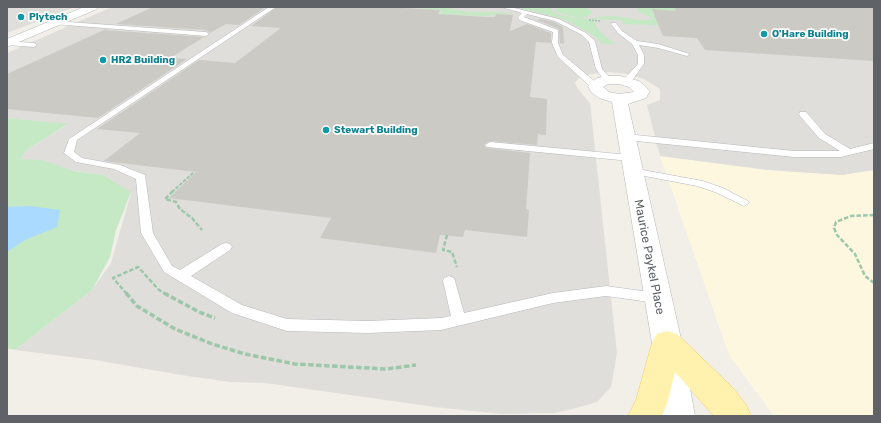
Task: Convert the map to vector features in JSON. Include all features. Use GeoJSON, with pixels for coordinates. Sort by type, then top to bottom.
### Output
{"type":"FeatureCollection","features":[{"type":"Feature","properties":{"kind":"main road"},"geometry":{"type":"LineString","coordinates":[[645,416],[651,404],[667,343]]}},
{"type":"Feature","properties":{"kind":"main road"},"geometry":{"type":"LineString","coordinates":[[667,343],[722,400],[734,416]]}},
{"type":"Feature","properties":{"kind":"street"},"geometry":{"type":"LineString","coordinates":[[7,43],[93,7]]}},
{"type":"Feature","properties":{"kind":"street"},"geometry":{"type":"LineString","coordinates":[[601,83],[596,89],[604,95],[623,90]]}},
{"type":"Feature","properties":{"kind":"street","name":"Maurice Paykel Place"},"geometry":{"type":"LineString","coordinates":[[623,90],[626,137],[667,343],[678,416]]}},
{"type":"Feature","properties":{"kind":"lane"},"geometry":{"type":"LineString","coordinates":[[273,7],[73,139],[69,153],[79,160],[117,167],[141,177],[147,233],[168,268],[237,309],[287,325],[368,327],[441,324],[554,298],[606,291],[657,298]]}},
{"type":"Feature","properties":{"kind":"lane"},"geometry":{"type":"LineString","coordinates":[[504,7],[546,16],[578,30],[592,41],[601,83]]}},
{"type":"Feature","properties":{"kind":"lane"},"geometry":{"type":"LineString","coordinates":[[526,12],[521,19],[547,27],[556,32],[555,43],[560,56],[580,74],[601,83]]}},
{"type":"Feature","properties":{"kind":"lane"},"geometry":{"type":"LineString","coordinates":[[55,23],[206,34]]}},
{"type":"Feature","properties":{"kind":"lane"},"geometry":{"type":"LineString","coordinates":[[614,24],[620,32],[635,43],[641,55],[642,64],[623,90]]}},
{"type":"Feature","properties":{"kind":"lane"},"geometry":{"type":"LineString","coordinates":[[7,43],[34,46]]}},
{"type":"Feature","properties":{"kind":"lane"},"geometry":{"type":"LineString","coordinates":[[635,43],[658,46],[687,54]]}},
{"type":"Feature","properties":{"kind":"lane"},"geometry":{"type":"LineString","coordinates":[[804,114],[822,136],[848,152]]}},
{"type":"Feature","properties":{"kind":"lane"},"geometry":{"type":"LineString","coordinates":[[626,137],[794,154],[841,154],[874,146]]}},
{"type":"Feature","properties":{"kind":"lane"},"geometry":{"type":"LineString","coordinates":[[490,145],[631,164],[699,183],[719,190],[744,203]]}},
{"type":"Feature","properties":{"kind":"lane"},"geometry":{"type":"LineString","coordinates":[[181,276],[226,247]]}},
{"type":"Feature","properties":{"kind":"lane"},"geometry":{"type":"LineString","coordinates":[[449,281],[459,321]]}},
{"type":"Feature","properties":{"kind":"path"},"geometry":{"type":"LineString","coordinates":[[194,172],[165,199],[176,202],[202,230]]}},
{"type":"Feature","properties":{"kind":"path"},"geometry":{"type":"LineString","coordinates":[[874,215],[847,217],[836,222],[834,228],[837,234],[854,254],[865,276],[874,283]]}},
{"type":"Feature","properties":{"kind":"path"},"geometry":{"type":"LineString","coordinates":[[113,278],[137,306],[175,329],[212,344],[245,354],[295,364],[386,368],[416,365]]}},
{"type":"Feature","properties":{"kind":"shaded area","name":"Plytech"},"geometry":{"type":"Polygon","coordinates":[[[7,7],[75,7],[7,33],[7,7]]]}},
{"type":"Feature","properties":{"kind":"shaded area"},"geometry":{"type":"Polygon","coordinates":[[[112,7],[874,7],[874,170],[842,175],[768,170],[660,156],[647,105],[660,100],[660,89],[644,79],[627,74],[609,72],[590,74],[578,79],[575,83],[578,89],[590,103],[617,353],[611,387],[597,402],[569,410],[554,413],[501,414],[435,407],[265,383],[230,382],[95,360],[15,350],[92,290],[111,263],[131,193],[103,175],[9,161],[67,125],[7,118],[7,53],[112,7]]]}},
{"type":"Feature","properties":{"kind":"shaded area"},"geometry":{"type":"Polygon","coordinates":[[[660,156],[768,170],[842,175],[874,170],[874,416],[774,416],[729,355],[660,156]]]}},
{"type":"Feature","properties":{"kind":"green space"},"geometry":{"type":"Polygon","coordinates":[[[404,7],[447,8],[468,12],[514,13],[483,16],[446,14],[443,18],[438,18],[442,10],[404,7]]]}},
{"type":"Feature","properties":{"kind":"green space"},"geometry":{"type":"Polygon","coordinates":[[[514,7],[553,7],[551,10],[559,15],[593,20],[599,31],[615,44],[602,44],[596,37],[564,19],[514,7]]]}},
{"type":"Feature","properties":{"kind":"green space"},"geometry":{"type":"Polygon","coordinates":[[[558,7],[586,8],[591,11],[591,14],[583,18],[566,15],[555,11],[558,7]]]}},
{"type":"Feature","properties":{"kind":"green space"},"geometry":{"type":"Polygon","coordinates":[[[639,7],[674,7],[676,11],[652,10],[655,17],[682,19],[672,26],[623,24],[622,20],[589,19],[606,16],[639,20],[650,20],[652,18],[637,11],[639,7]]]}},
{"type":"Feature","properties":{"kind":"green space"},"geometry":{"type":"Polygon","coordinates":[[[7,118],[68,124],[25,151],[21,159],[42,160],[74,171],[103,175],[131,192],[116,230],[110,257],[92,290],[15,350],[7,348],[7,118]]]}},
{"type":"Feature","properties":{"kind":"water"},"geometry":{"type":"Polygon","coordinates":[[[29,206],[60,210],[57,227],[25,240],[7,252],[7,207],[29,206]]]}},
{"type":"Feature","properties":{"kind":"building"},"geometry":{"type":"Polygon","coordinates":[[[153,7],[266,7],[239,25],[226,24],[210,33],[206,30],[116,24],[153,7]]]}},
{"type":"Feature","properties":{"kind":"building","name":"Stewart Building"},"geometry":{"type":"Polygon","coordinates":[[[277,7],[384,7],[440,10],[438,14],[486,17],[495,17],[496,14],[513,15],[510,31],[527,24],[551,33],[551,43],[536,42],[530,97],[547,99],[546,135],[538,134],[537,145],[490,141],[484,145],[487,148],[530,153],[526,209],[529,210],[527,237],[465,230],[463,237],[440,235],[436,253],[320,238],[331,218],[169,198],[196,172],[104,161],[140,133],[97,129],[199,60],[235,63],[281,28],[251,26],[277,7]]]}},
{"type":"Feature","properties":{"kind":"building","name":"O'Hare Building"},"geometry":{"type":"Polygon","coordinates":[[[674,7],[874,7],[874,61],[705,50],[697,38],[663,36],[652,9],[676,11],[674,7]]]}},
{"type":"Feature","properties":{"kind":"building"},"geometry":{"type":"Polygon","coordinates":[[[541,19],[554,22],[563,27],[564,44],[560,43],[559,29],[537,20],[541,19]]]}},
{"type":"Feature","properties":{"kind":"building","name":"HR2 Building"},"geometry":{"type":"Polygon","coordinates":[[[104,30],[204,37],[170,58],[187,59],[98,118],[7,109],[7,74],[104,30]]]}},
{"type":"Feature","properties":{"kind":"place","name":"Plytech"},"geometry":{"type":"Point","coordinates":[21,17]}},
{"type":"Feature","properties":{"kind":"place","name":"O'Hare Building"},"geometry":{"type":"Point","coordinates":[764,34]}},
{"type":"Feature","properties":{"kind":"place","name":"HR2 Building"},"geometry":{"type":"Point","coordinates":[103,60]}},
{"type":"Feature","properties":{"kind":"place","name":"Stewart Building"},"geometry":{"type":"Point","coordinates":[326,130]}}]}
